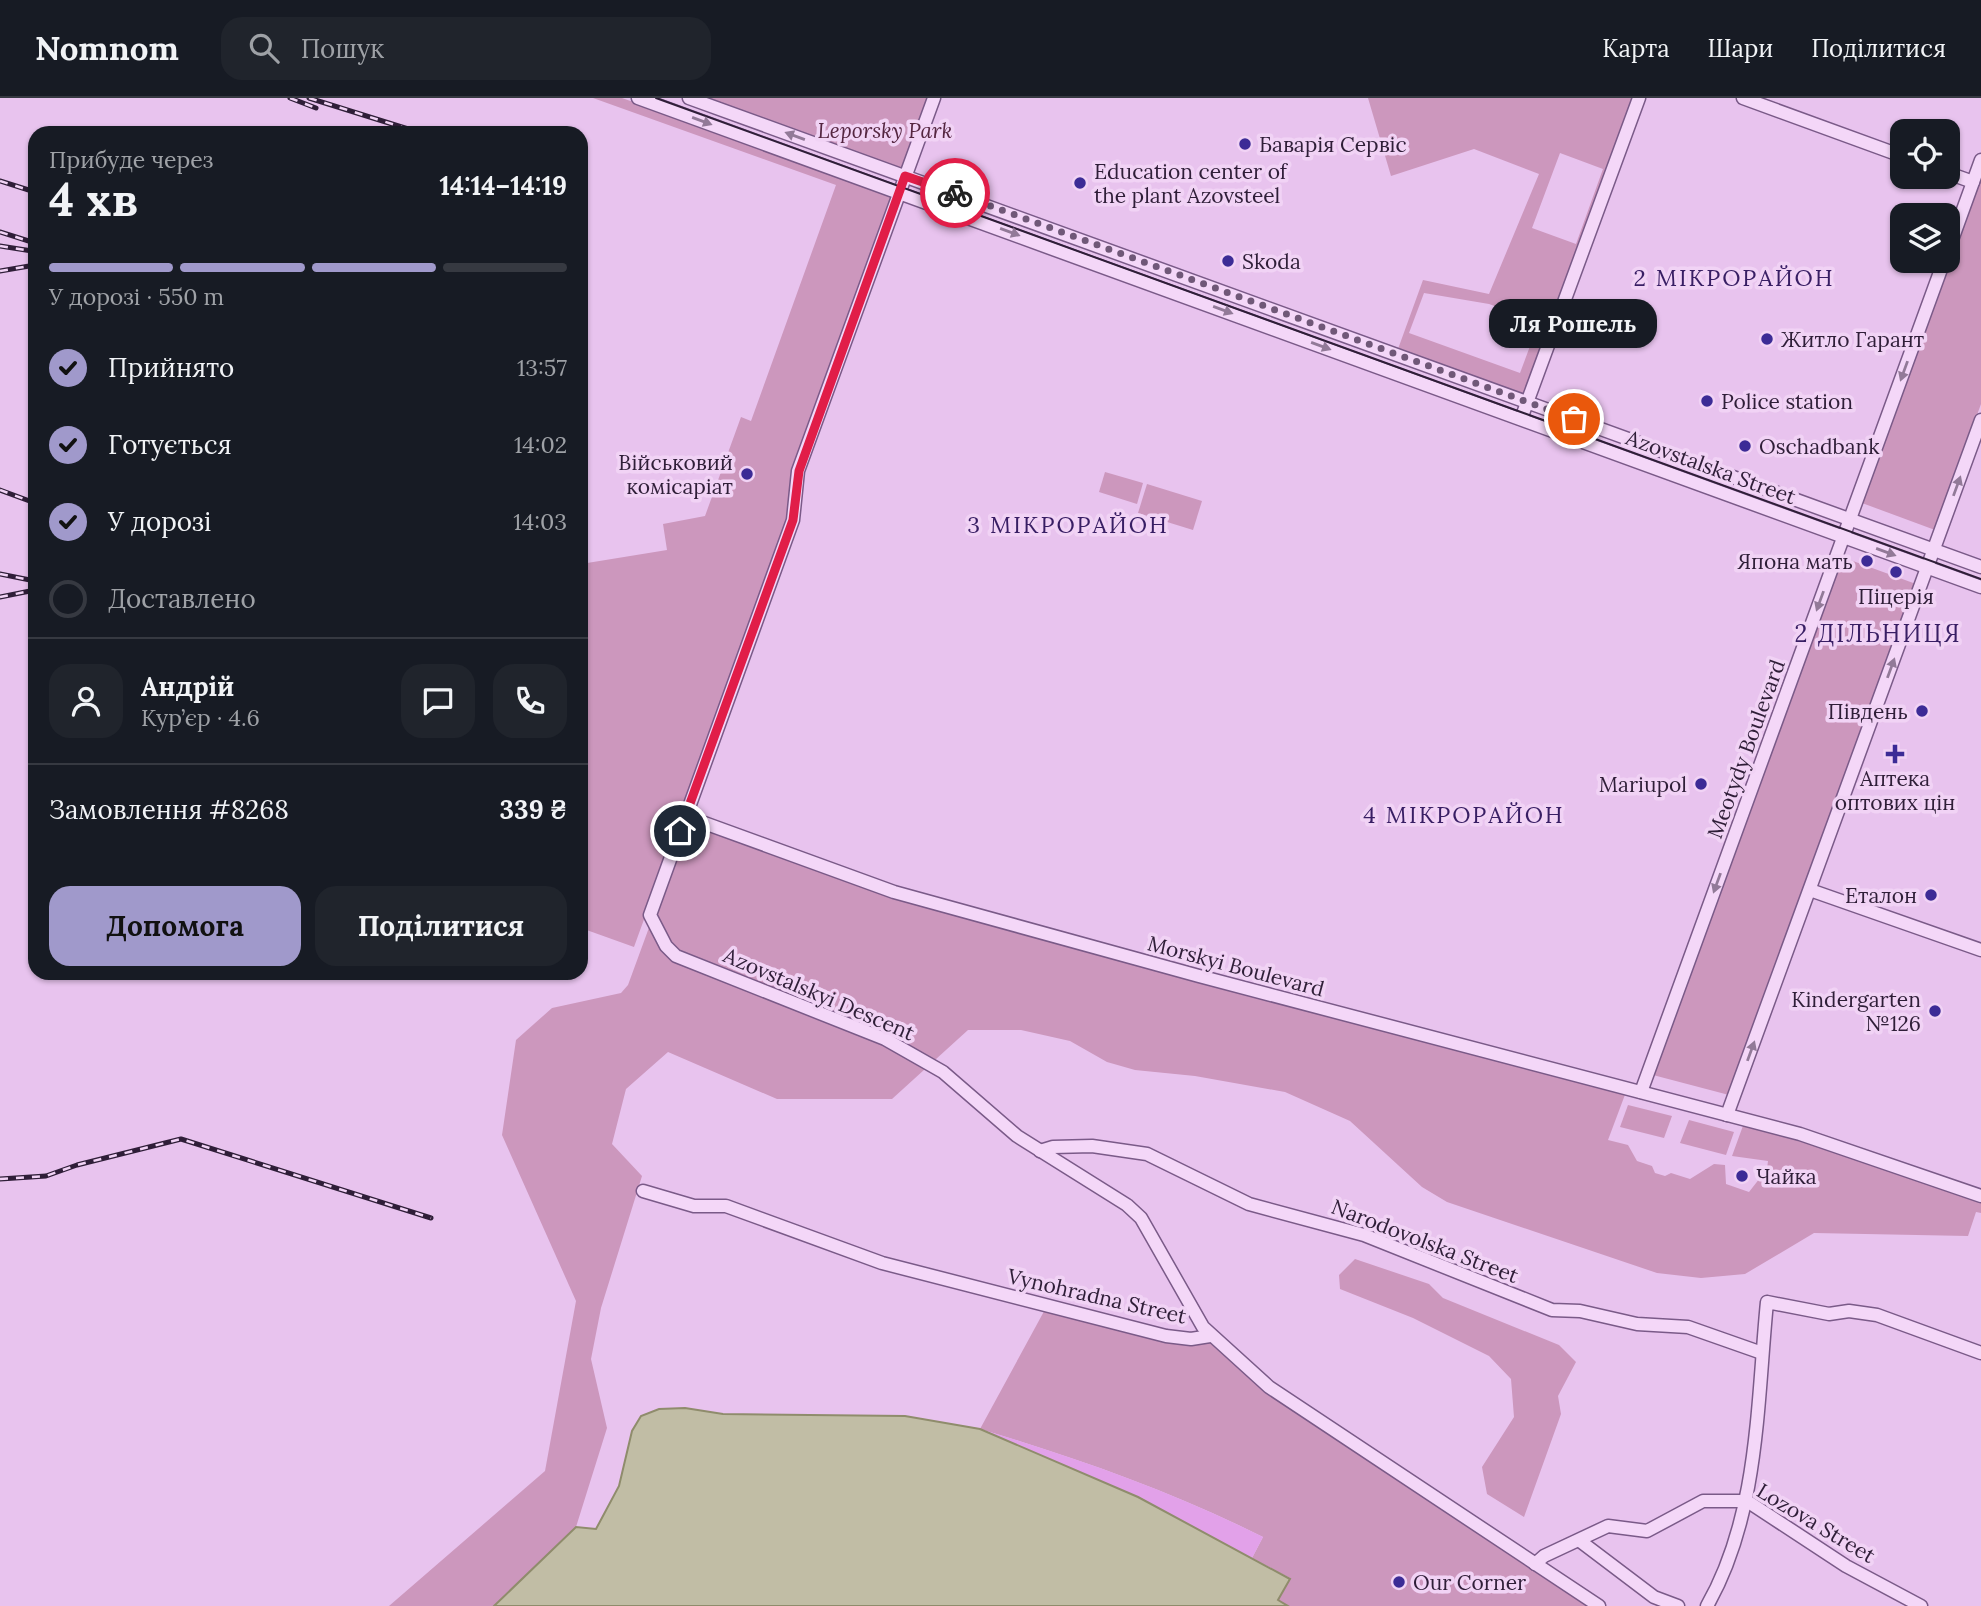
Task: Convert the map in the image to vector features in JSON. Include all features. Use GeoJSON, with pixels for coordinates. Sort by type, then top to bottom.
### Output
{"type":"FeatureCollection","features":[{"type":"Feature","properties":{"kind":"street","name":"Azovstalska Street"},"geometry":{"type":"LineString","coordinates":[[638,98],[1981,587]]}},
{"type":"Feature","properties":{"kind":"street","name":"Azovstalska Street"},"geometry":{"type":"LineString","coordinates":[[689,98],[1981,567]]}},
{"type":"Feature","properties":{"kind":"street"},"geometry":{"type":"LineString","coordinates":[[685,816],[793,520],[799,471],[933,98]]}},
{"type":"Feature","properties":{"kind":"street"},"geometry":{"type":"LineString","coordinates":[[1521,419],[1639,98]]}},
{"type":"Feature","properties":{"kind":"street"},"geometry":{"type":"LineString","coordinates":[[1744,98],[1890,152]]}},
{"type":"Feature","properties":{"kind":"street"},"geometry":{"type":"LineString","coordinates":[[1960,218],[1981,160]]}},
{"type":"Feature","properties":{"kind":"street"},"geometry":{"type":"LineString","coordinates":[[1960,178],[1973,183]]}},
{"type":"Feature","properties":{"kind":"street","name":"Meotydy Boulevard"},"geometry":{"type":"LineString","coordinates":[[1641,1093],[1940,273]]}},
{"type":"Feature","properties":{"kind":"street"},"geometry":{"type":"LineString","coordinates":[[1727,1115],[1981,420]]}},
{"type":"Feature","properties":{"kind":"street","name":"Azovstalskyi Descent"},"geometry":{"type":"LineString","coordinates":[[685,816],[649,915],[666,946],[676,956],[907,1050],[953,1078],[1000,1123],[1127,1205],[1141,1218],[1194,1313],[1210,1336]]}},
{"type":"Feature","properties":{"kind":"street","name":"Morskyi Boulevard"},"geometry":{"type":"LineString","coordinates":[[685,816],[894,892],[1199,976],[1800,1134],[1981,1196]]}},
{"type":"Feature","properties":{"kind":"street"},"geometry":{"type":"LineString","coordinates":[[1810,890],[1981,950]]}},
{"type":"Feature","properties":{"kind":"street","name":"Narodovolska Street"},"geometry":{"type":"LineString","coordinates":[[1040,1151],[1053,1147],[1092,1146],[1147,1154],[1249,1204],[1364,1235],[1552,1310],[1580,1311],[1637,1324],[1688,1327],[1762,1353]]}},
{"type":"Feature","properties":{"kind":"street","name":"Vynohradna Street"},"geometry":{"type":"LineString","coordinates":[[643,1191],[694,1206],[726,1206],[882,1263],[1166,1336],[1210,1336],[1273,1390],[1600,1606]]}},
{"type":"Feature","properties":{"kind":"street"},"geometry":{"type":"LineString","coordinates":[[1707,1606],[1730,1554],[1747,1501],[1767,1302],[1829,1314],[1849,1311],[1877,1315],[1981,1353]]}},
{"type":"Feature","properties":{"kind":"street","name":"Lozova Street"},"geometry":{"type":"LineString","coordinates":[[1535,1564],[1544,1556],[1608,1526],[1647,1531],[1703,1502],[1747,1501],[1846,1566],[1921,1606]]}},
{"type":"Feature","properties":{"kind":"street"},"geometry":{"type":"LineString","coordinates":[[1580,1541],[1654,1598],[1678,1606]]}},
{"type":"Feature","properties":{"kind":"green space"},"geometry":{"type":"Polygon","coordinates":[[[593,98],[622,98],[894,195],[788,522],[634,947],[588,931],[588,563],[667,550],[663,524],[705,516],[741,417],[751,421],[836,185],[593,98]]]}},
{"type":"Feature","properties":{"kind":"green space","name":"Leporsky Park"},"geometry":{"type":"Polygon","coordinates":[[[703,98],[930,98],[904,170],[703,98]]]}},
{"type":"Feature","properties":{"kind":"green space"},"geometry":{"type":"Polygon","coordinates":[[[1368,98],[1633,98],[1524,395],[1398,349],[1423,280],[1489,294],[1539,174],[1474,149],[1391,176],[1368,98]],[[1560,153],[1532,228],[1576,244],[1603,169],[1560,153]],[[1424,293],[1409,333],[1520,373],[1539,322],[1489,304],[1424,293]]]}},
{"type":"Feature","properties":{"kind":"green space"},"geometry":{"type":"Polygon","coordinates":[[[1981,176],[1981,404],[1935,530],[1862,503],[1946,273],[1960,273],[1960,234],[1981,176]]]}},
{"type":"Feature","properties":{"kind":"green space"},"geometry":{"type":"Polygon","coordinates":[[[1105,472],[1143,483],[1137,504],[1099,492],[1105,472]]]}},
{"type":"Feature","properties":{"kind":"green space"},"geometry":{"type":"Polygon","coordinates":[[[1147,484],[1202,501],[1193,530],[1138,513],[1147,484]]]}},
{"type":"Feature","properties":{"kind":"green space"},"geometry":{"type":"Polygon","coordinates":[[[1842,557],[1916,584],[1729,1095],[1653,1075],[1842,557]]]}},
{"type":"Feature","properties":{"kind":"green space"},"geometry":{"type":"Polygon","coordinates":[[[688,821],[894,897],[1626,1092],[1608,1140],[1628,1145],[1637,1161],[1652,1166],[1655,1173],[1665,1176],[1671,1173],[1690,1179],[1714,1164],[1725,1165],[1726,1184],[1749,1192],[1767,1169],[1768,1161],[1732,1156],[1744,1123],[1799,1137],[1981,1200],[1981,1213],[1976,1212],[1968,1236],[1814,1233],[1745,1274],[1701,1278],[1657,1273],[1447,1202],[1422,1187],[1350,1121],[1285,1092],[1195,1076],[1135,1070],[1107,1062],[1070,1041],[1021,1030],[968,1030],[892,1099],[777,1099],[668,1052],[626,1089],[612,1144],[642,1176],[601,1308],[591,1359],[607,1428],[576,1527],[494,1606],[389,1606],[545,1471],[576,1301],[502,1135],[516,1040],[552,1008],[621,993],[628,985],[688,821]]]}},
{"type":"Feature","properties":{"kind":"green space"},"geometry":{"type":"Polygon","coordinates":[[[1628,1105],[1672,1116],[1664,1138],[1620,1127],[1628,1105]]]}},
{"type":"Feature","properties":{"kind":"green space"},"geometry":{"type":"Polygon","coordinates":[[[1689,1120],[1734,1132],[1726,1155],[1680,1143],[1689,1120]]]}},
{"type":"Feature","properties":{"kind":"green space"},"geometry":{"type":"Polygon","coordinates":[[[1355,1259],[1429,1284],[1443,1298],[1559,1345],[1576,1362],[1558,1396],[1561,1414],[1524,1517],[1487,1494],[1482,1467],[1514,1417],[1511,1379],[1489,1356],[1413,1318],[1340,1289],[1339,1275],[1355,1259]]]}},
{"type":"Feature","properties":{"kind":"green space"},"geometry":{"type":"Polygon","coordinates":[[[1048,1304],[1166,1336],[1210,1336],[1255,1376],[1599,1606],[1288,1606],[1278,1601],[1290,1578],[1252,1558],[1263,1537],[1194,1505],[1123,1477],[980,1429],[1048,1304]]]}},
{"type":"Feature","properties":{"kind":"sand"},"geometry":{"type":"Polygon","coordinates":[[[980,1429],[1124,1477],[1263,1537],[1252,1558],[1138,1497],[980,1429]]]}},
{"type":"Feature","properties":{"kind":"shaded area"},"geometry":{"type":"Polygon","coordinates":[[[685,1408],[723,1414],[905,1416],[980,1429],[1138,1497],[1290,1579],[1278,1600],[1288,1606],[494,1606],[576,1527],[596,1529],[619,1486],[632,1431],[641,1416],[659,1409],[685,1408]]]}},
{"type":"Feature","properties":{"kind":"tram line"},"geometry":{"type":"LineString","coordinates":[[656,98],[1981,579]]}},
{"type":"Feature","properties":{"kind":"railway"},"geometry":{"type":"LineString","coordinates":[[290,98],[316,108]]}},
{"type":"Feature","properties":{"kind":"railway"},"geometry":{"type":"LineString","coordinates":[[309,98],[399,126]]}},
{"type":"Feature","properties":{"kind":"railway"},"geometry":{"type":"LineString","coordinates":[[0,181],[28,190]]}},
{"type":"Feature","properties":{"kind":"railway"},"geometry":{"type":"LineString","coordinates":[[0,232],[28,241]]}},
{"type":"Feature","properties":{"kind":"railway"},"geometry":{"type":"LineString","coordinates":[[0,246],[28,250]]}},
{"type":"Feature","properties":{"kind":"railway"},"geometry":{"type":"LineString","coordinates":[[0,271],[28,266]]}},
{"type":"Feature","properties":{"kind":"railway"},"geometry":{"type":"LineString","coordinates":[[0,490],[28,500]]}},
{"type":"Feature","properties":{"kind":"railway"},"geometry":{"type":"LineString","coordinates":[[0,574],[28,580]]}},
{"type":"Feature","properties":{"kind":"railway"},"geometry":{"type":"LineString","coordinates":[[0,597],[28,591]]}},
{"type":"Feature","properties":{"kind":"railway"},"geometry":{"type":"LineString","coordinates":[[0,1179],[46,1176],[77,1165],[181,1139],[431,1218]]}},
{"type":"Feature","properties":{"kind":"way so far"},"geometry":{"type":"LineString","coordinates":[[955,193],[1574,419]]}},
{"type":"Feature","properties":{"kind":"place","name":"Баварія Сервіс"},"geometry":{"type":"Point","coordinates":[1245,144]}},
{"type":"Feature","properties":{"kind":"place","name":"Education center of the plant Azovsteel"},"geometry":{"type":"Point","coordinates":[1080,183]}},
{"type":"Feature","properties":{"kind":"place","name":"Skoda"},"geometry":{"type":"Point","coordinates":[1228,261]}},
{"type":"Feature","properties":{"kind":"place","name":"Житло Гарант"},"geometry":{"type":"Point","coordinates":[1767,339]}},
{"type":"Feature","properties":{"kind":"place","name":"Police station"},"geometry":{"type":"Point","coordinates":[1707,401]}},
{"type":"Feature","properties":{"kind":"place","name":"Ля Рошель"},"geometry":{"type":"Point","coordinates":[1574,419]}},
{"type":"Feature","properties":{"kind":"place","name":"Oschadbank"},"geometry":{"type":"Point","coordinates":[1745,446]}},
{"type":"Feature","properties":{"kind":"place","name":"Військовий комісаріат"},"geometry":{"type":"Point","coordinates":[747,474]}},
{"type":"Feature","properties":{"kind":"place","name":"Япона мать"},"geometry":{"type":"Point","coordinates":[1867,561]}},
{"type":"Feature","properties":{"kind":"place","name":"Піцерія"},"geometry":{"type":"Point","coordinates":[1896,572]}},
{"type":"Feature","properties":{"kind":"place","name":"Південь"},"geometry":{"type":"Point","coordinates":[1922,711]}},
{"type":"Feature","properties":{"kind":"place","name":"Аптека оптових цін"},"geometry":{"type":"Point","coordinates":[1895,754]}},
{"type":"Feature","properties":{"kind":"place","name":"Mariupol"},"geometry":{"type":"Point","coordinates":[1701,784]}},
{"type":"Feature","properties":{"kind":"place","name":"Еталон"},"geometry":{"type":"Point","coordinates":[1931,895]}},
{"type":"Feature","properties":{"kind":"place","name":"Kindergarten №126"},"geometry":{"type":"Point","coordinates":[1935,1011]}},
{"type":"Feature","properties":{"kind":"place","name":"Чайка"},"geometry":{"type":"Point","coordinates":[1742,1176]}},
{"type":"Feature","properties":{"kind":"place","name":"Our Corner"},"geometry":{"type":"Point","coordinates":[1399,1582]}},
{"type":"Feature","properties":{"kind":"district","name":"2 МІКРОРАЙОН"},"geometry":{"type":"Point","coordinates":[1734,277]}},
{"type":"Feature","properties":{"kind":"district","name":"3 МІКРОРАЙОН"},"geometry":{"type":"Point","coordinates":[1068,524]}},
{"type":"Feature","properties":{"kind":"district","name":"2 ДІЛЬНИЦЯ"},"geometry":{"type":"Point","coordinates":[1878,633]}},
{"type":"Feature","properties":{"kind":"district","name":"4 МІКРОРАЙОН"},"geometry":{"type":"Point","coordinates":[1464,814]}},
{"type":"Feature","properties":{"kind":"route"},"geometry":{"type":"LineString","coordinates":[[680,831],[793,520],[799,471],[905,176],[955,193]]}}]}
